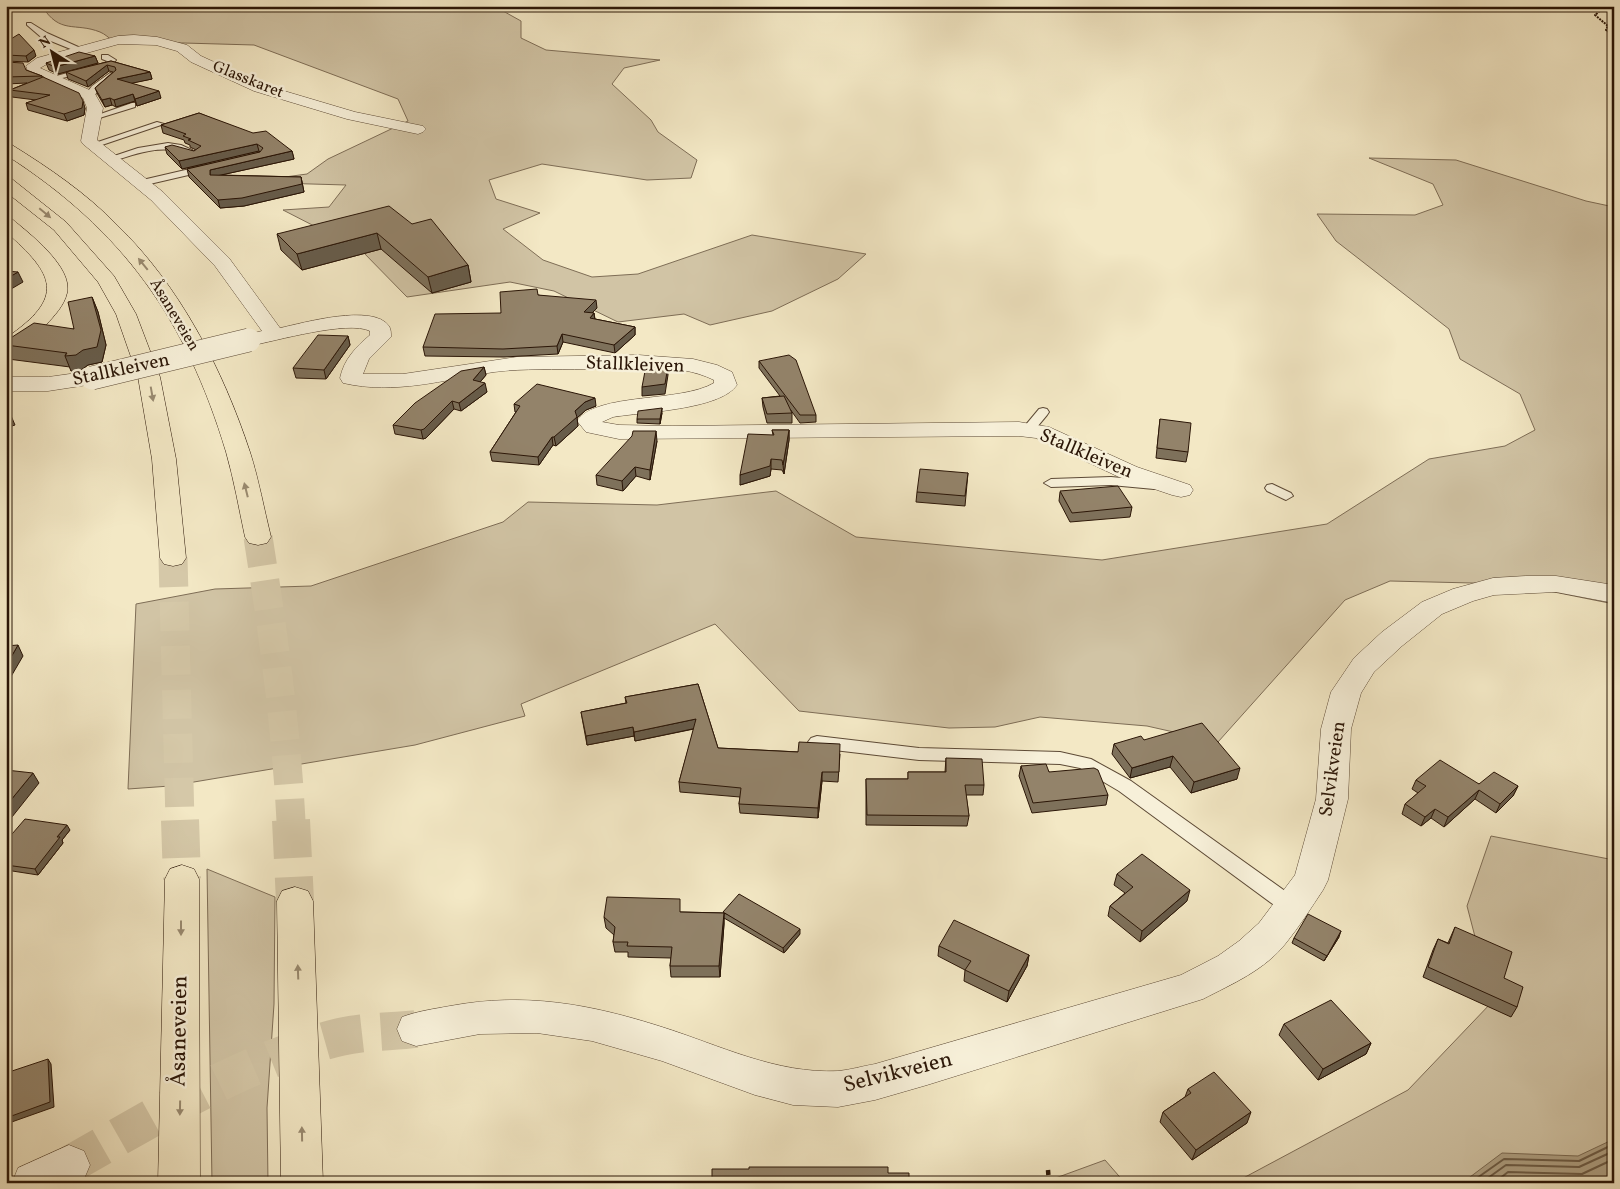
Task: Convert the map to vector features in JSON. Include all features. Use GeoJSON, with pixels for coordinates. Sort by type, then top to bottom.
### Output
{"type":"FeatureCollection","features":[{"type":"Feature","properties":{"kind":"main road","name":"Åsaneveien"},"geometry":{"type":"LineString","coordinates":[[6,148],[57,183],[124,242],[147,270],[172,306],[203,364],[235,442],[258,537]]}},
{"type":"Feature","properties":{"kind":"main road"},"geometry":{"type":"LineString","coordinates":[[6,183],[60,226],[107,280],[126,314],[149,378],[164,459],[173,558]]}},
{"type":"Feature","properties":{"kind":"main road"},"geometry":{"type":"LineString","coordinates":[[6,223],[23,236],[45,261],[55,276],[58,287],[52,307],[8,346]]}},
{"type":"Feature","properties":{"kind":"main road","name":"Åsaneveien"},"geometry":{"type":"LineString","coordinates":[[178,1183],[182,880]]}},
{"type":"Feature","properties":{"kind":"main road"},"geometry":{"type":"LineString","coordinates":[[296,901],[302,1183]]}},
{"type":"Feature","properties":{"kind":"street","name":"Glasskaret"},"geometry":{"type":"LineString","coordinates":[[89,95],[49,79],[29,66],[118,40],[157,41],[182,48],[196,59],[259,88],[352,116],[418,129]]}},
{"type":"Feature","properties":{"kind":"street"},"geometry":{"type":"LineString","coordinates":[[89,95],[95,108],[90,141],[93,145],[157,196],[222,262],[274,334]]}},
{"type":"Feature","properties":{"kind":"street","name":"Stallkleiven"},"geometry":{"type":"LineString","coordinates":[[6,384],[48,384],[92,378],[274,334],[344,321],[368,322],[380,328],[381,337],[352,366],[350,378],[367,383],[389,383],[496,365],[526,363],[668,363],[713,371],[724,378],[726,385],[718,392],[697,398],[595,415],[589,421],[594,427],[619,432],[1028,430],[1041,432],[1128,472],[1181,490]]}},
{"type":"Feature","properties":{"kind":"street","name":"Selvikveien"},"geometry":{"type":"LineString","coordinates":[[416,1029],[480,1018],[536,1016],[592,1024],[662,1044],[755,1077],[793,1087],[838,1089],[875,1082],[1190,988],[1231,967],[1252,952],[1272,934],[1311,880],[1332,799],[1336,729],[1346,692],[1364,666],[1392,639],[1432,608],[1463,595],[1493,587],[1556,584],[1614,594]]}},
{"type":"Feature","properties":{"kind":"street"},"geometry":{"type":"LineString","coordinates":[[33,1183],[69,1165]]}},
{"type":"Feature","properties":{"kind":"lane"},"geometry":{"type":"LineString","coordinates":[[29,24],[50,38],[81,50]]}},
{"type":"Feature","properties":{"kind":"lane"},"geometry":{"type":"LineString","coordinates":[[49,79],[108,65],[112,60],[105,56]]}},
{"type":"Feature","properties":{"kind":"lane"},"geometry":{"type":"LineString","coordinates":[[89,95],[95,88],[113,75]]}},
{"type":"Feature","properties":{"kind":"lane"},"geometry":{"type":"LineString","coordinates":[[93,118],[132,105]]}},
{"type":"Feature","properties":{"kind":"lane"},"geometry":{"type":"LineString","coordinates":[[93,145],[160,124]]}},
{"type":"Feature","properties":{"kind":"lane"},"geometry":{"type":"LineString","coordinates":[[109,159],[140,150],[168,146],[184,148],[197,154]]}},
{"type":"Feature","properties":{"kind":"lane"},"geometry":{"type":"LineString","coordinates":[[140,183],[213,166]]}},
{"type":"Feature","properties":{"kind":"lane"},"geometry":{"type":"LineString","coordinates":[[1028,430],[1043,412]]}},
{"type":"Feature","properties":{"kind":"lane"},"geometry":{"type":"LineString","coordinates":[[1051,483],[1111,481],[1139,483],[1181,490]]}},
{"type":"Feature","properties":{"kind":"lane"},"geometry":{"type":"LineString","coordinates":[[1272,488],[1286,496]]}},
{"type":"Feature","properties":{"kind":"lane"},"geometry":{"type":"LineString","coordinates":[[817,742],[919,754],[1060,758],[1085,763],[1125,786],[1292,907]]}},
{"type":"Feature","properties":{"kind":"path"},"geometry":{"type":"LineString","coordinates":[[1585,6],[1601,10],[1595,15],[1608,26],[1606,30],[1614,36]]}},
{"type":"Feature","properties":{"kind":"path"},"geometry":{"type":"LineString","coordinates":[[1048,1170],[1049,1183]]}},
{"type":"Feature","properties":{"kind":"shaded area"},"geometry":{"type":"Polygon","coordinates":[[[42,6],[494,6],[521,21],[521,38],[546,50],[660,60],[624,68],[612,84],[651,120],[658,132],[697,160],[691,178],[647,180],[542,164],[489,180],[496,199],[540,213],[503,229],[543,260],[592,277],[638,274],[752,235],[866,254],[838,279],[772,311],[710,325],[684,314],[618,322],[554,291],[510,282],[407,297],[361,250],[283,210],[329,207],[346,185],[277,183],[263,180],[307,174],[328,159],[408,121],[398,99],[254,45],[113,41],[100,32],[68,26],[55,21],[42,6]]]}},
{"type":"Feature","properties":{"kind":"shaded area"},"geometry":{"type":"Polygon","coordinates":[[[1369,158],[1456,160],[1586,201],[1614,207],[1614,604],[1514,584],[1390,581],[1345,600],[1218,742],[1147,726],[1040,717],[995,727],[949,728],[799,711],[715,624],[521,704],[525,716],[415,745],[170,786],[128,789],[136,604],[215,589],[311,586],[503,522],[528,502],[657,505],[776,491],[856,537],[1102,560],[1327,524],[1429,459],[1505,446],[1535,430],[1520,394],[1460,359],[1449,329],[1336,241],[1317,214],[1415,215],[1443,205],[1433,184],[1369,158]]]}},
{"type":"Feature","properties":{"kind":"shaded area"},"geometry":{"type":"Polygon","coordinates":[[[1491,836],[1614,860],[1614,1183],[1234,1183],[1408,1090],[1492,1002],[1467,906],[1491,836]]]}},
{"type":"Feature","properties":{"kind":"shaded area"},"geometry":{"type":"Polygon","coordinates":[[[207,869],[275,897],[274,1004],[267,1108],[268,1183],[212,1183],[207,869]]]}},
{"type":"Feature","properties":{"kind":"shaded area"},"geometry":{"type":"Polygon","coordinates":[[[1105,1160],[1125,1183],[1042,1183],[1105,1160]]]}},
{"type":"Feature","properties":{"kind":"water"},"geometry":{"type":"Polygon","coordinates":[[[1614,1139],[1614,1183],[1462,1183],[1502,1153],[1578,1156],[1614,1139]]]}},
{"type":"Feature","properties":{"kind":"building"},"geometry":{"type":"Polygon","coordinates":[[[19,34],[34,50],[26,56],[6,55],[6,42],[19,34]]]}},
{"type":"Feature","properties":{"kind":"building"},"geometry":{"type":"Polygon","coordinates":[[[79,52],[95,56],[55,67],[46,63],[79,52]]]}},
{"type":"Feature","properties":{"kind":"building"},"geometry":{"type":"Polygon","coordinates":[[[111,61],[150,72],[117,79],[159,91],[135,99],[133,94],[114,100],[110,98],[102,100],[95,88],[116,70],[115,67],[107,65],[86,81],[66,72],[111,61]]]}},
{"type":"Feature","properties":{"kind":"building"},"geometry":{"type":"Polygon","coordinates":[[[6,62],[23,63],[26,70],[42,76],[6,77],[6,62]]]}},
{"type":"Feature","properties":{"kind":"building"},"geometry":{"type":"Polygon","coordinates":[[[43,77],[79,93],[83,101],[82,108],[64,114],[26,103],[50,95],[10,90],[43,77]]]}},
{"type":"Feature","properties":{"kind":"building"},"geometry":{"type":"Polygon","coordinates":[[[199,113],[253,133],[266,131],[292,151],[210,170],[210,175],[301,177],[302,184],[242,198],[218,200],[187,169],[260,152],[263,148],[257,144],[179,161],[165,147],[172,145],[194,151],[201,146],[183,136],[186,134],[161,125],[199,113]]]}},
{"type":"Feature","properties":{"kind":"building"},"geometry":{"type":"Polygon","coordinates":[[[389,206],[412,224],[431,219],[468,265],[428,277],[377,233],[297,254],[277,234],[389,206]]]}},
{"type":"Feature","properties":{"kind":"building"},"geometry":{"type":"Polygon","coordinates":[[[6,271],[18,272],[6,279],[6,271]]]}},
{"type":"Feature","properties":{"kind":"building"},"geometry":{"type":"Polygon","coordinates":[[[537,289],[538,295],[596,300],[584,312],[594,313],[590,318],[635,327],[614,345],[562,334],[557,346],[503,349],[423,347],[435,314],[501,313],[500,292],[537,289]]]}},
{"type":"Feature","properties":{"kind":"building"},"geometry":{"type":"Polygon","coordinates":[[[92,297],[101,330],[97,347],[83,350],[76,355],[65,356],[67,353],[6,345],[6,341],[34,323],[74,329],[68,302],[92,297]]]}},
{"type":"Feature","properties":{"kind":"building"},"geometry":{"type":"Polygon","coordinates":[[[318,335],[348,336],[324,370],[293,368],[318,335]]]}},
{"type":"Feature","properties":{"kind":"building"},"geometry":{"type":"Polygon","coordinates":[[[789,355],[796,360],[816,415],[800,415],[759,361],[789,355]]]}},
{"type":"Feature","properties":{"kind":"building"},"geometry":{"type":"Polygon","coordinates":[[[646,366],[668,366],[665,384],[642,387],[646,366]]]}},
{"type":"Feature","properties":{"kind":"building"},"geometry":{"type":"Polygon","coordinates":[[[484,367],[473,380],[485,383],[459,403],[452,401],[424,429],[393,425],[415,403],[461,371],[484,367]]]}},
{"type":"Feature","properties":{"kind":"building"},"geometry":{"type":"Polygon","coordinates":[[[537,384],[595,398],[585,402],[575,411],[577,417],[552,437],[538,457],[490,452],[520,406],[514,404],[537,384]]]}},
{"type":"Feature","properties":{"kind":"building"},"geometry":{"type":"Polygon","coordinates":[[[784,396],[792,413],[767,414],[762,398],[784,396]]]}},
{"type":"Feature","properties":{"kind":"building"},"geometry":{"type":"Polygon","coordinates":[[[662,408],[660,419],[637,419],[638,411],[662,408]]]}},
{"type":"Feature","properties":{"kind":"building"},"geometry":{"type":"Polygon","coordinates":[[[1160,419],[1191,423],[1188,452],[1157,448],[1160,419]]]}},
{"type":"Feature","properties":{"kind":"building"},"geometry":{"type":"Polygon","coordinates":[[[772,430],[789,430],[783,465],[782,460],[771,459],[770,466],[740,475],[748,434],[774,435],[772,430]]]}},
{"type":"Feature","properties":{"kind":"building"},"geometry":{"type":"Polygon","coordinates":[[[633,431],[656,431],[650,470],[635,467],[622,481],[596,475],[632,436],[633,431]]]}},
{"type":"Feature","properties":{"kind":"building"},"geometry":{"type":"Polygon","coordinates":[[[920,469],[968,473],[965,496],[917,492],[920,469]]]}},
{"type":"Feature","properties":{"kind":"building"},"geometry":{"type":"Polygon","coordinates":[[[1118,486],[1132,507],[1072,513],[1060,491],[1118,486]]]}},
{"type":"Feature","properties":{"kind":"building"},"geometry":{"type":"Polygon","coordinates":[[[18,645],[6,666],[6,646],[18,645]]]}},
{"type":"Feature","properties":{"kind":"building"},"geometry":{"type":"Polygon","coordinates":[[[698,684],[718,748],[798,752],[799,742],[840,744],[839,772],[822,772],[818,808],[739,804],[741,788],[679,782],[696,719],[634,732],[633,727],[586,736],[581,712],[627,703],[625,697],[698,684]]]}},
{"type":"Feature","properties":{"kind":"building"},"geometry":{"type":"Polygon","coordinates":[[[1202,723],[1240,768],[1194,782],[1173,756],[1132,768],[1114,744],[1141,736],[1144,740],[1202,723]]]}},
{"type":"Feature","properties":{"kind":"building"},"geometry":{"type":"Polygon","coordinates":[[[946,758],[982,759],[984,785],[965,785],[969,816],[867,815],[866,779],[908,779],[908,772],[946,772],[946,758]]]}},
{"type":"Feature","properties":{"kind":"building"},"geometry":{"type":"Polygon","coordinates":[[[1440,760],[1479,784],[1494,772],[1518,786],[1500,804],[1479,790],[1448,817],[1435,809],[1425,817],[1405,804],[1426,786],[1416,780],[1440,760]]]}},
{"type":"Feature","properties":{"kind":"building"},"geometry":{"type":"Polygon","coordinates":[[[1046,764],[1049,772],[1094,768],[1098,770],[1108,795],[1033,803],[1021,766],[1046,764]]]}},
{"type":"Feature","properties":{"kind":"building"},"geometry":{"type":"Polygon","coordinates":[[[6,770],[33,773],[6,806],[6,770]]]}},
{"type":"Feature","properties":{"kind":"building"},"geometry":{"type":"Polygon","coordinates":[[[25,819],[67,825],[35,869],[6,865],[6,841],[25,819]]]}},
{"type":"Feature","properties":{"kind":"building"},"geometry":{"type":"Polygon","coordinates":[[[1142,854],[1190,890],[1142,931],[1110,906],[1133,887],[1117,874],[1142,854]]]}},
{"type":"Feature","properties":{"kind":"building"},"geometry":{"type":"Polygon","coordinates":[[[739,894],[800,929],[783,948],[723,912],[739,894]]]}},
{"type":"Feature","properties":{"kind":"building"},"geometry":{"type":"Polygon","coordinates":[[[607,897],[680,899],[680,912],[724,913],[719,966],[670,966],[672,947],[627,946],[628,942],[613,942],[615,927],[604,917],[607,897]]]}},
{"type":"Feature","properties":{"kind":"building"},"geometry":{"type":"Polygon","coordinates":[[[1308,914],[1341,931],[1327,956],[1294,938],[1308,914]]]}},
{"type":"Feature","properties":{"kind":"building"},"geometry":{"type":"Polygon","coordinates":[[[954,920],[1029,955],[1009,991],[965,970],[971,961],[939,946],[954,920]]]}},
{"type":"Feature","properties":{"kind":"building"},"geometry":{"type":"Polygon","coordinates":[[[1455,927],[1512,952],[1504,978],[1523,987],[1517,1007],[1428,967],[1438,939],[1449,944],[1455,927]]]}},
{"type":"Feature","properties":{"kind":"building"},"geometry":{"type":"Polygon","coordinates":[[[1331,1000],[1371,1043],[1323,1069],[1284,1024],[1331,1000]]]}},
{"type":"Feature","properties":{"kind":"building"},"geometry":{"type":"Polygon","coordinates":[[[48,1059],[50,1102],[6,1118],[6,1073],[48,1059]]]}},
{"type":"Feature","properties":{"kind":"building"},"geometry":{"type":"Polygon","coordinates":[[[1214,1072],[1251,1112],[1196,1150],[1163,1112],[1191,1093],[1188,1089],[1214,1072]]]}},
{"type":"Feature","properties":{"kind":"building"},"geometry":{"type":"Polygon","coordinates":[[[749,1167],[888,1167],[888,1173],[909,1173],[909,1183],[712,1183],[712,1169],[749,1169],[749,1167]]]}},
{"type":"Feature","properties":{"kind":"tunnel"},"geometry":{"type":"LineString","coordinates":[[258,537],[278,679],[291,821]]}},
{"type":"Feature","properties":{"kind":"tunnel"},"geometry":{"type":"LineString","coordinates":[[173,558],[180,821]]}},
{"type":"Feature","properties":{"kind":"tunnel"},"geometry":{"type":"LineString","coordinates":[[180,820],[182,879]]}},
{"type":"Feature","properties":{"kind":"tunnel"},"geometry":{"type":"LineString","coordinates":[[291,820],[295,901]]}},
{"type":"Feature","properties":{"kind":"tunnel"},"geometry":{"type":"LineString","coordinates":[[69,1165],[167,1109],[269,1060],[304,1047],[349,1035],[416,1029]]}}]}
